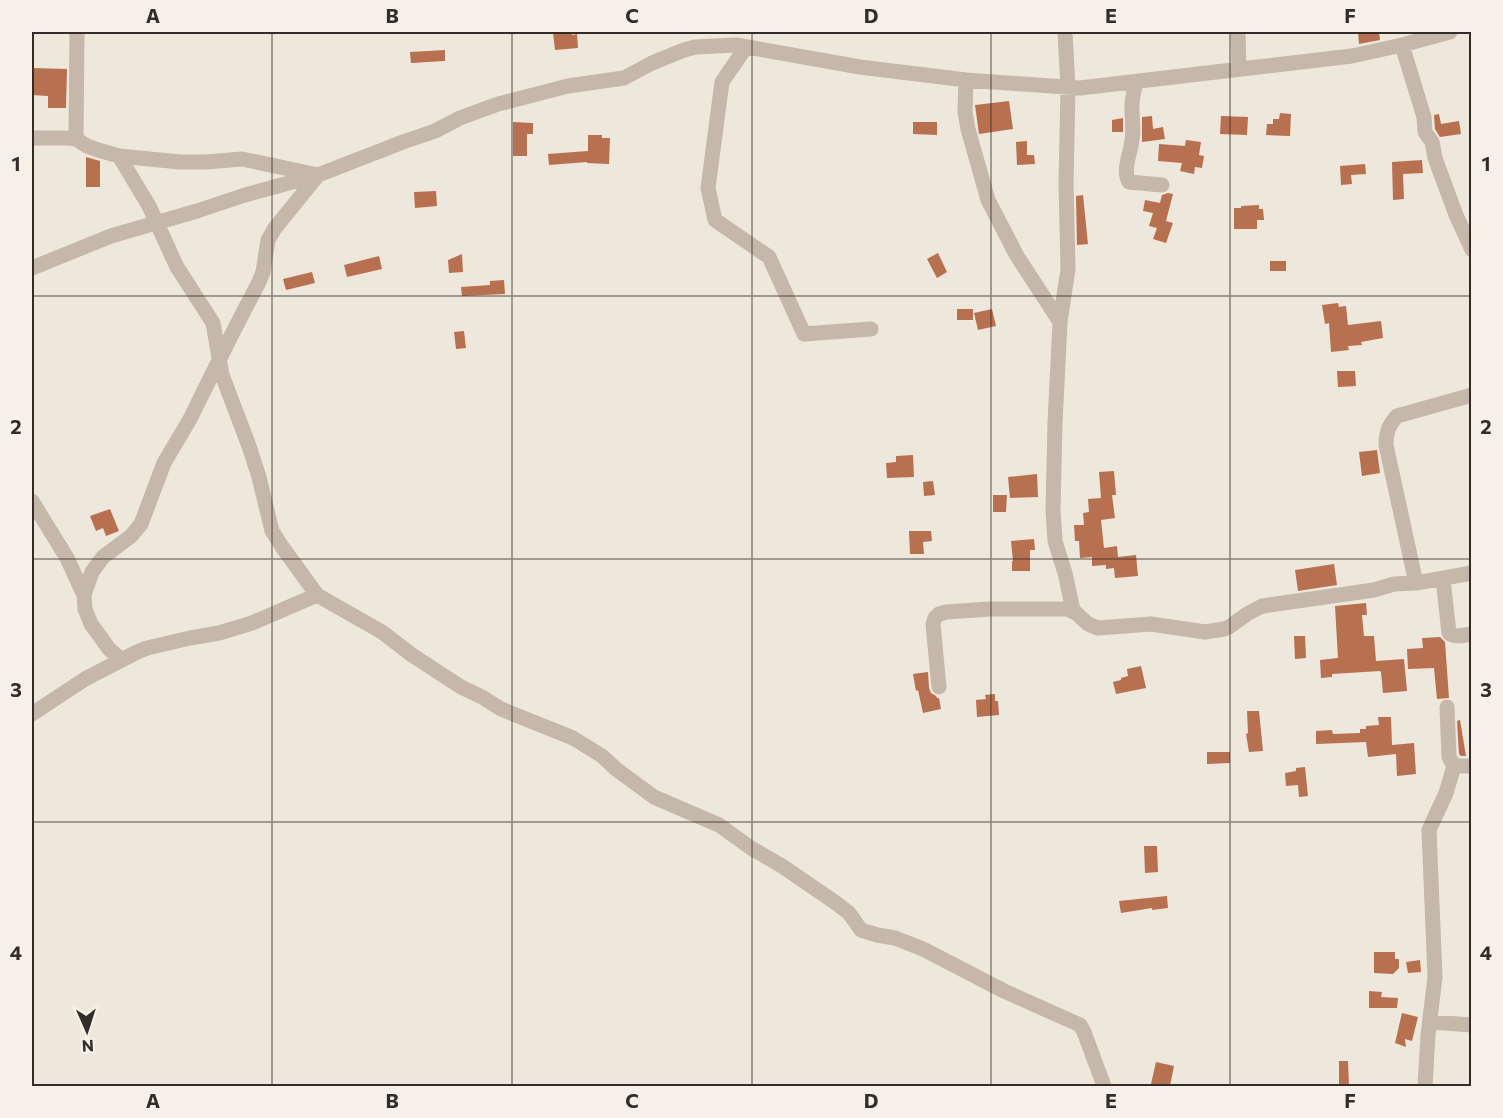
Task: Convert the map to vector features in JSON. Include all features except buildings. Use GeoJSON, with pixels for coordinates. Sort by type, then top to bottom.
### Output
{"type":"FeatureCollection","features":[{"type":"Feature","properties":{"kind":"street"},"geometry":{"type":"LineString","coordinates":[[76,139],[77,32]]}},
{"type":"Feature","properties":{"kind":"street"},"geometry":{"type":"LineString","coordinates":[[1065,32],[1068,88],[1066,184],[1068,269],[1060,322],[1054,423],[1053,510],[1055,541],[1065,573],[1072,610]]}},
{"type":"Feature","properties":{"kind":"street"},"geometry":{"type":"LineString","coordinates":[[1238,32],[1239,69]]}},
{"type":"Feature","properties":{"kind":"street"},"geometry":{"type":"LineString","coordinates":[[32,268],[111,236],[318,175],[435,131],[460,118],[498,104],[568,86],[624,78],[652,63],[695,47],[739,41],[860,67],[966,80],[1096,88],[1352,56],[1450,32]]}},
{"type":"Feature","properties":{"kind":"street"},"geometry":{"type":"LineString","coordinates":[[739,41],[722,82],[708,188],[715,220],[769,257],[804,334],[871,329]]}},
{"type":"Feature","properties":{"kind":"street"},"geometry":{"type":"LineString","coordinates":[[1402,45],[1424,117],[1425,132],[1432,142],[1435,158],[1456,215],[1472,250]]}},
{"type":"Feature","properties":{"kind":"street"},"geometry":{"type":"LineString","coordinates":[[966,80],[965,112],[968,129],[988,200],[1017,256],[1060,322]]}},
{"type":"Feature","properties":{"kind":"street"},"geometry":{"type":"LineString","coordinates":[[1136,82],[1131,108],[1132,139],[1126,178],[1129,182],[1162,185]]}},
{"type":"Feature","properties":{"kind":"street"},"geometry":{"type":"LineString","coordinates":[[32,138],[76,139],[98,150],[119,156],[180,162],[242,159],[318,175]]}},
{"type":"Feature","properties":{"kind":"street"},"geometry":{"type":"LineString","coordinates":[[119,156],[141,190],[177,267],[213,323],[222,375],[259,477],[272,531],[317,594],[382,632],[412,655],[501,710],[573,738],[602,756],[654,797],[719,825],[836,903],[849,913],[861,930],[895,938],[923,949],[1004,991],[1075,1021],[1084,1032],[1104,1086]]}},
{"type":"Feature","properties":{"kind":"street"},"geometry":{"type":"LineString","coordinates":[[84,595],[92,572],[103,557],[131,536],[141,524],[164,463],[190,419],[259,282],[263,272],[268,240],[318,175]]}},
{"type":"Feature","properties":{"kind":"street"},"geometry":{"type":"LineString","coordinates":[[1416,583],[1386,445],[1389,424],[1397,416],[1472,395]]}},
{"type":"Feature","properties":{"kind":"street"},"geometry":{"type":"LineString","coordinates":[[32,501],[67,558],[84,595],[85,609],[91,624],[110,649],[121,659]]}},
{"type":"Feature","properties":{"kind":"street"},"geometry":{"type":"LineString","coordinates":[[939,687],[933,624],[939,614],[946,612],[1061,608],[1072,610],[1088,624],[1098,628],[1151,624],[1205,632],[1224,629],[1262,606],[1472,573]]}},
{"type":"Feature","properties":{"kind":"street"},"geometry":{"type":"LineString","coordinates":[[1443,579],[1449,633],[1456,636],[1472,634]]}},
{"type":"Feature","properties":{"kind":"street"},"geometry":{"type":"LineString","coordinates":[[32,714],[85,679],[147,648],[219,633],[252,623],[317,594]]}},
{"type":"Feature","properties":{"kind":"street"},"geometry":{"type":"LineString","coordinates":[[1425,1086],[1436,956],[1430,830],[1446,793],[1454,766],[1449,757],[1447,707]]}},
{"type":"Feature","properties":{"kind":"street"},"geometry":{"type":"LineString","coordinates":[[1454,766],[1472,766]]}},
{"type":"Feature","properties":{"kind":"street"},"geometry":{"type":"LineString","coordinates":[[1430,1022],[1472,1025]]}}]}
